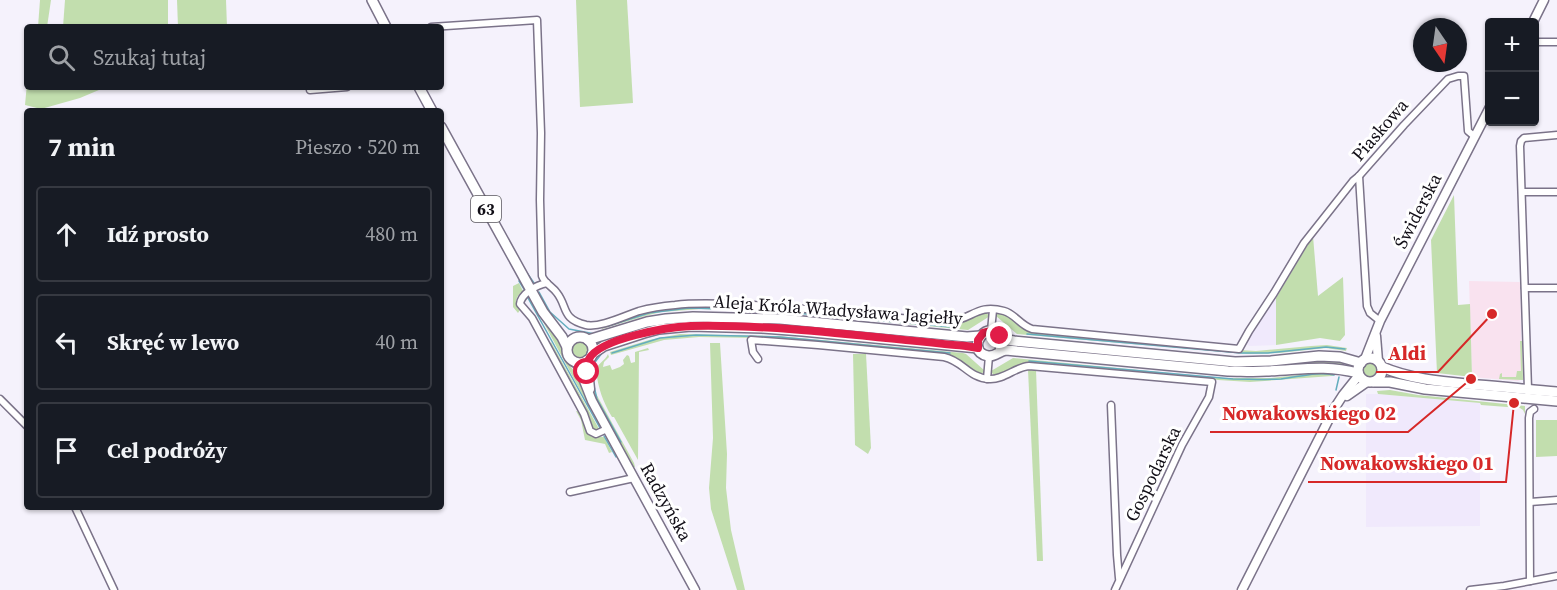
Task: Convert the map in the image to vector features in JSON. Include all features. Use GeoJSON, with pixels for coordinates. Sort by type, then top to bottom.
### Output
{"type":"FeatureCollection","features":[{"type":"Feature","properties":{"kind":"main road"},"geometry":{"type":"LineString","coordinates":[[372,0],[384,24]]}},
{"type":"Feature","properties":{"kind":"main road"},"geometry":{"type":"LineString","coordinates":[[1535,18],[1544,0]]}},
{"type":"Feature","properties":{"kind":"main road"},"geometry":{"type":"LineString","coordinates":[[421,90],[430,108]]}},
{"type":"Feature","properties":{"kind":"main road","name":"Świderska"},"geometry":{"type":"LineString","coordinates":[[1363,361],[1378,325],[1485,116]]}},
{"type":"Feature","properties":{"kind":"main road","name":"63"},"geometry":{"type":"LineString","coordinates":[[444,132],[543,312],[567,347],[570,359],[577,363]]}},
{"type":"Feature","properties":{"kind":"main road","name":"Aleja Króla Władysława Jagiełły"},"geometry":{"type":"LineString","coordinates":[[588,339],[647,322],[693,316],[780,319],[967,337],[980,336]]}},
{"type":"Feature","properties":{"kind":"main road","name":"63"},"geometry":{"type":"LineString","coordinates":[[549,320],[574,338]]}},
{"type":"Feature","properties":{"kind":"main road"},"geometry":{"type":"LineString","coordinates":[[1337,405],[1354,390],[1381,376],[1378,325]]}},
{"type":"Feature","properties":{"kind":"main road","name":"Aleja Króla Władysława Jagiełły"},"geometry":{"type":"LineString","coordinates":[[590,357],[604,346],[644,333],[691,326],[802,330],[978,348]]}},
{"type":"Feature","properties":{"kind":"main road"},"geometry":{"type":"LineString","coordinates":[[1000,351],[1002,339],[998,333],[991,331],[980,336],[978,348],[982,354],[989,356],[1006,350],[1228,371],[1320,367],[1359,374]]}},
{"type":"Feature","properties":{"kind":"main road"},"geometry":{"type":"LineString","coordinates":[[567,347],[574,338],[588,339]]}},
{"type":"Feature","properties":{"kind":"main road","name":"63"},"geometry":{"type":"LineString","coordinates":[[588,339],[592,346],[590,357]]}},
{"type":"Feature","properties":{"kind":"main road"},"geometry":{"type":"LineString","coordinates":[[1002,339],[1235,362],[1330,356],[1363,361],[1371,358],[1396,373],[1422,378],[1557,392]]}},
{"type":"Feature","properties":{"kind":"main road"},"geometry":{"type":"LineString","coordinates":[[577,363],[583,363],[590,357]]}},
{"type":"Feature","properties":{"kind":"main road","name":"Radzyńska"},"geometry":{"type":"LineString","coordinates":[[590,357],[587,372],[592,401]]}},
{"type":"Feature","properties":{"kind":"main road"},"geometry":{"type":"LineString","coordinates":[[1363,361],[1358,368],[1359,374],[1361,379],[1370,382],[1390,382],[1425,390],[1557,401]]}},
{"type":"Feature","properties":{"kind":"main road","name":"Radzyńska"},"geometry":{"type":"LineString","coordinates":[[577,363],[592,401],[695,590]]}},
{"type":"Feature","properties":{"kind":"main road"},"geometry":{"type":"LineString","coordinates":[[1242,590],[1337,405],[1359,374]]}},
{"type":"Feature","properties":{"kind":"street"},"geometry":{"type":"LineString","coordinates":[[444,26],[537,20],[542,276],[556,292],[570,317],[590,325],[651,308],[690,304],[797,307],[953,321],[963,319],[977,310],[993,310],[1004,311],[1032,329],[1239,349],[1304,243],[1359,176]]}},
{"type":"Feature","properties":{"kind":"street"},"geometry":{"type":"LineString","coordinates":[[1539,42],[1557,42]]}},
{"type":"Feature","properties":{"kind":"street","name":"Piaskowa"},"geometry":{"type":"LineString","coordinates":[[1378,325],[1367,306],[1359,176],[1427,100],[1448,79],[1453,77],[1464,76],[1468,131],[1474,136]]}},
{"type":"Feature","properties":{"kind":"street"},"geometry":{"type":"LineString","coordinates":[[1528,389],[1520,146],[1524,138],[1557,135]]}},
{"type":"Feature","properties":{"kind":"street"},"geometry":{"type":"LineString","coordinates":[[1522,192],[1557,192]]}},
{"type":"Feature","properties":{"kind":"street"},"geometry":{"type":"LineString","coordinates":[[547,283],[541,284],[521,298],[520,304],[530,315],[584,414],[590,431],[596,434],[607,429]]}},
{"type":"Feature","properties":{"kind":"street"},"geometry":{"type":"LineString","coordinates":[[1525,288],[1557,288]]}},
{"type":"Feature","properties":{"kind":"street"},"geometry":{"type":"LineString","coordinates":[[991,331],[993,310]]}},
{"type":"Feature","properties":{"kind":"street"},"geometry":{"type":"LineString","coordinates":[[758,359],[753,352],[751,340],[944,357],[957,361],[973,375],[987,379],[989,356]]}},
{"type":"Feature","properties":{"kind":"street","name":"Gospodarska"},"geometry":{"type":"LineString","coordinates":[[987,379],[999,378],[1029,366],[1212,382],[1209,397],[1182,445],[1115,590]]}},
{"type":"Feature","properties":{"kind":"street"},"geometry":{"type":"LineString","coordinates":[[0,399],[24,423]]}},
{"type":"Feature","properties":{"kind":"street","name":"Gospodarska"},"geometry":{"type":"LineString","coordinates":[[1111,405],[1119,579]]}},
{"type":"Feature","properties":{"kind":"street"},"geometry":{"type":"LineString","coordinates":[[1526,590],[1530,502],[1529,418],[1530,412],[1534,409]]}},
{"type":"Feature","properties":{"kind":"street"},"geometry":{"type":"LineString","coordinates":[[570,492],[634,478]]}},
{"type":"Feature","properties":{"kind":"street"},"geometry":{"type":"LineString","coordinates":[[1530,502],[1557,500]]}},
{"type":"Feature","properties":{"kind":"street"},"geometry":{"type":"LineString","coordinates":[[76,510],[114,590]]}},
{"type":"Feature","properties":{"kind":"street"},"geometry":{"type":"LineString","coordinates":[[1470,590],[1557,576]]}},
{"type":"Feature","properties":{"kind":"shaded area"},"geometry":{"type":"Polygon","coordinates":[[[1469,281],[1520,282],[1522,379],[1518,381],[1472,377],[1469,281]]]}},
{"type":"Feature","properties":{"kind":"shaded area"},"geometry":{"type":"Polygon","coordinates":[[[1276,298],[1276,345],[1249,346],[1247,338],[1276,298]]]}},
{"type":"Feature","properties":{"kind":"shaded area"},"geometry":{"type":"Polygon","coordinates":[[[1366,394],[1480,403],[1480,526],[1366,527],[1366,394]]]}},
{"type":"Feature","properties":{"kind":"green space"},"geometry":{"type":"Polygon","coordinates":[[[40,0],[51,0],[47,24],[38,24],[40,0]]]}},
{"type":"Feature","properties":{"kind":"green space"},"geometry":{"type":"Polygon","coordinates":[[[65,0],[168,0],[168,24],[63,24],[65,0]]]}},
{"type":"Feature","properties":{"kind":"green space"},"geometry":{"type":"Polygon","coordinates":[[[177,0],[226,0],[227,24],[178,24],[177,0]]]}},
{"type":"Feature","properties":{"kind":"green space"},"geometry":{"type":"Polygon","coordinates":[[[576,0],[627,0],[633,103],[580,107],[576,0]]]}},
{"type":"Feature","properties":{"kind":"green space"},"geometry":{"type":"Polygon","coordinates":[[[26,90],[99,90],[45,108],[25,105],[26,90]]]}},
{"type":"Feature","properties":{"kind":"green space"},"geometry":{"type":"Polygon","coordinates":[[[1454,195],[1458,305],[1470,304],[1472,377],[1437,373],[1431,240],[1454,195]]]}},
{"type":"Feature","properties":{"kind":"green space"},"geometry":{"type":"Polygon","coordinates":[[[1313,236],[1318,296],[1343,277],[1345,335],[1340,341],[1320,338],[1276,345],[1276,298],[1313,236]]]}},
{"type":"Feature","properties":{"kind":"green space"},"geometry":{"type":"Polygon","coordinates":[[[519,283],[523,291],[516,300],[520,310],[518,313],[513,307],[513,286],[519,283]]]}},
{"type":"Feature","properties":{"kind":"green space"},"geometry":{"type":"Polygon","coordinates":[[[692,306],[770,308],[949,324],[979,312],[985,312],[990,316],[968,330],[793,313],[701,309],[661,312],[602,329],[602,326],[648,311],[692,306]]]}},
{"type":"Feature","properties":{"kind":"green space"},"geometry":{"type":"Polygon","coordinates":[[[686,312],[748,314],[679,313],[605,331],[645,319],[676,313],[686,312]]]}},
{"type":"Feature","properties":{"kind":"green space"},"geometry":{"type":"Polygon","coordinates":[[[998,313],[1008,316],[1022,328],[1036,332],[1256,351],[1327,345],[1347,348],[1346,351],[1326,348],[1248,354],[1017,334],[996,316],[998,313]]]}},
{"type":"Feature","properties":{"kind":"green space"},"geometry":{"type":"Polygon","coordinates":[[[539,314],[558,337],[564,359],[577,374],[589,407],[539,314]]]}},
{"type":"Feature","properties":{"kind":"green space"},"geometry":{"type":"Polygon","coordinates":[[[756,314],[964,331],[965,333],[756,314]]]}},
{"type":"Feature","properties":{"kind":"green space"},"geometry":{"type":"Polygon","coordinates":[[[693,320],[799,325],[964,340],[964,342],[781,325],[706,322],[607,340],[653,325],[693,320]]]}},
{"type":"Feature","properties":{"kind":"green space"},"geometry":{"type":"Polygon","coordinates":[[[680,334],[778,336],[963,353],[985,371],[979,375],[957,359],[943,355],[756,338],[699,337],[664,340],[611,355],[610,352],[649,340],[680,334]]]}},
{"type":"Feature","properties":{"kind":"green space"},"geometry":{"type":"Polygon","coordinates":[[[1018,336],[1242,357],[1330,352],[1284,356],[1234,358],[1017,338],[1018,336]]]}},
{"type":"Feature","properties":{"kind":"green space"},"geometry":{"type":"Polygon","coordinates":[[[580,341],[586,344],[589,350],[586,356],[580,359],[574,356],[571,350],[574,344],[580,341]]]}},
{"type":"Feature","properties":{"kind":"green space"},"geometry":{"type":"Polygon","coordinates":[[[1520,341],[1522,341],[1523,380],[1499,379],[1502,373],[1502,377],[1516,377],[1517,371],[1521,371],[1520,341]]]}},
{"type":"Feature","properties":{"kind":"green space"},"geometry":{"type":"Polygon","coordinates":[[[551,342],[598,430],[592,428],[590,418],[550,346],[551,342]]]}},
{"type":"Feature","properties":{"kind":"green space"},"geometry":{"type":"Polygon","coordinates":[[[710,343],[720,343],[727,454],[726,488],[731,530],[745,590],[737,590],[711,509],[709,488],[713,438],[710,343]]]}},
{"type":"Feature","properties":{"kind":"green space"},"geometry":{"type":"Polygon","coordinates":[[[1017,345],[1230,365],[1321,359],[1344,362],[1343,366],[1305,363],[1237,367],[1016,347],[1017,345]]]}},
{"type":"Feature","properties":{"kind":"green space"},"geometry":{"type":"Polygon","coordinates":[[[648,348],[649,350],[639,352],[638,460],[606,406],[596,370],[608,354],[609,357],[603,367],[610,365],[612,370],[624,364],[623,360],[627,355],[631,363],[635,362],[635,352],[648,348]]]}},
{"type":"Feature","properties":{"kind":"green space"},"geometry":{"type":"Polygon","coordinates":[[[853,354],[866,354],[871,448],[868,454],[855,445],[853,354]]]}},
{"type":"Feature","properties":{"kind":"green space"},"geometry":{"type":"Polygon","coordinates":[[[1013,358],[1222,378],[1337,374],[1250,382],[1032,363],[994,376],[991,371],[1013,358]]]}},
{"type":"Feature","properties":{"kind":"green space"},"geometry":{"type":"Polygon","coordinates":[[[1367,363],[1373,363],[1378,371],[1376,377],[1367,379],[1362,374],[1362,368],[1367,363]]]}},
{"type":"Feature","properties":{"kind":"green space"},"geometry":{"type":"Polygon","coordinates":[[[1028,370],[1036,370],[1043,561],[1037,561],[1028,370]]]}},
{"type":"Feature","properties":{"kind":"green space"},"geometry":{"type":"Polygon","coordinates":[[[594,390],[635,467],[632,467],[593,395],[594,390]]]}},
{"type":"Feature","properties":{"kind":"green space"},"geometry":{"type":"Polygon","coordinates":[[[1390,390],[1525,406],[1525,414],[1520,408],[1378,394],[1377,391],[1390,390]]]}},
{"type":"Feature","properties":{"kind":"green space"},"geometry":{"type":"Polygon","coordinates":[[[576,411],[580,412],[586,432],[592,437],[604,437],[612,452],[609,453],[605,444],[585,440],[581,420],[576,411]]]}},
{"type":"Feature","properties":{"kind":"green space"},"geometry":{"type":"Polygon","coordinates":[[[1536,420],[1557,420],[1557,456],[1536,457],[1536,420]]]}},
{"type":"Feature","properties":{"kind":"waterway"},"geometry":{"type":"LineString","coordinates":[[527,273],[534,283]]}},
{"type":"Feature","properties":{"kind":"waterway"},"geometry":{"type":"LineString","coordinates":[[519,281],[524,289]]}},
{"type":"Feature","properties":{"kind":"waterway"},"geometry":{"type":"LineString","coordinates":[[539,292],[550,312],[569,329],[595,334]]}},
{"type":"Feature","properties":{"kind":"waterway"},"geometry":{"type":"LineString","coordinates":[[528,298],[600,428]]}},
{"type":"Feature","properties":{"kind":"waterway"},"geometry":{"type":"LineString","coordinates":[[608,326],[649,313],[689,308],[762,310],[952,327]]}},
{"type":"Feature","properties":{"kind":"waterway"},"geometry":{"type":"LineString","coordinates":[[1027,334],[1241,353],[1268,353],[1326,347],[1345,349]]}},
{"type":"Feature","properties":{"kind":"waterway"},"geometry":{"type":"LineString","coordinates":[[612,353],[660,338],[696,335],[780,337],[950,353]]}},
{"type":"Feature","properties":{"kind":"waterway"},"geometry":{"type":"LineString","coordinates":[[592,369],[602,353]]}},
{"type":"Feature","properties":{"kind":"waterway"},"geometry":{"type":"LineString","coordinates":[[1029,361],[1233,379],[1281,379],[1315,374],[1334,375]]}},
{"type":"Feature","properties":{"kind":"waterway"},"geometry":{"type":"LineString","coordinates":[[1336,390],[1339,377]]}},
{"type":"Feature","properties":{"kind":"waterway"},"geometry":{"type":"LineString","coordinates":[[593,382],[597,399],[621,442]]}},
{"type":"Feature","properties":{"kind":"waterway"},"geometry":{"type":"LineString","coordinates":[[604,436],[616,457]]}},
{"type":"Feature","properties":{"kind":"place","name":"Aldi"},"geometry":{"type":"Point","coordinates":[1492,314]}},
{"type":"Feature","properties":{"kind":"place","name":"Nowakowskiego 02"},"geometry":{"type":"Point","coordinates":[1471,379]}},
{"type":"Feature","properties":{"kind":"place","name":"Nowakowskiego 01"},"geometry":{"type":"Point","coordinates":[1514,403]}},
{"type":"Feature","properties":{"kind":"route"},"geometry":{"type":"LineString","coordinates":[[587,372],[587,360],[604,346],[644,333],[675,327],[802,330],[978,348],[978,340],[983,333],[991,331],[1000,336]]}}]}
